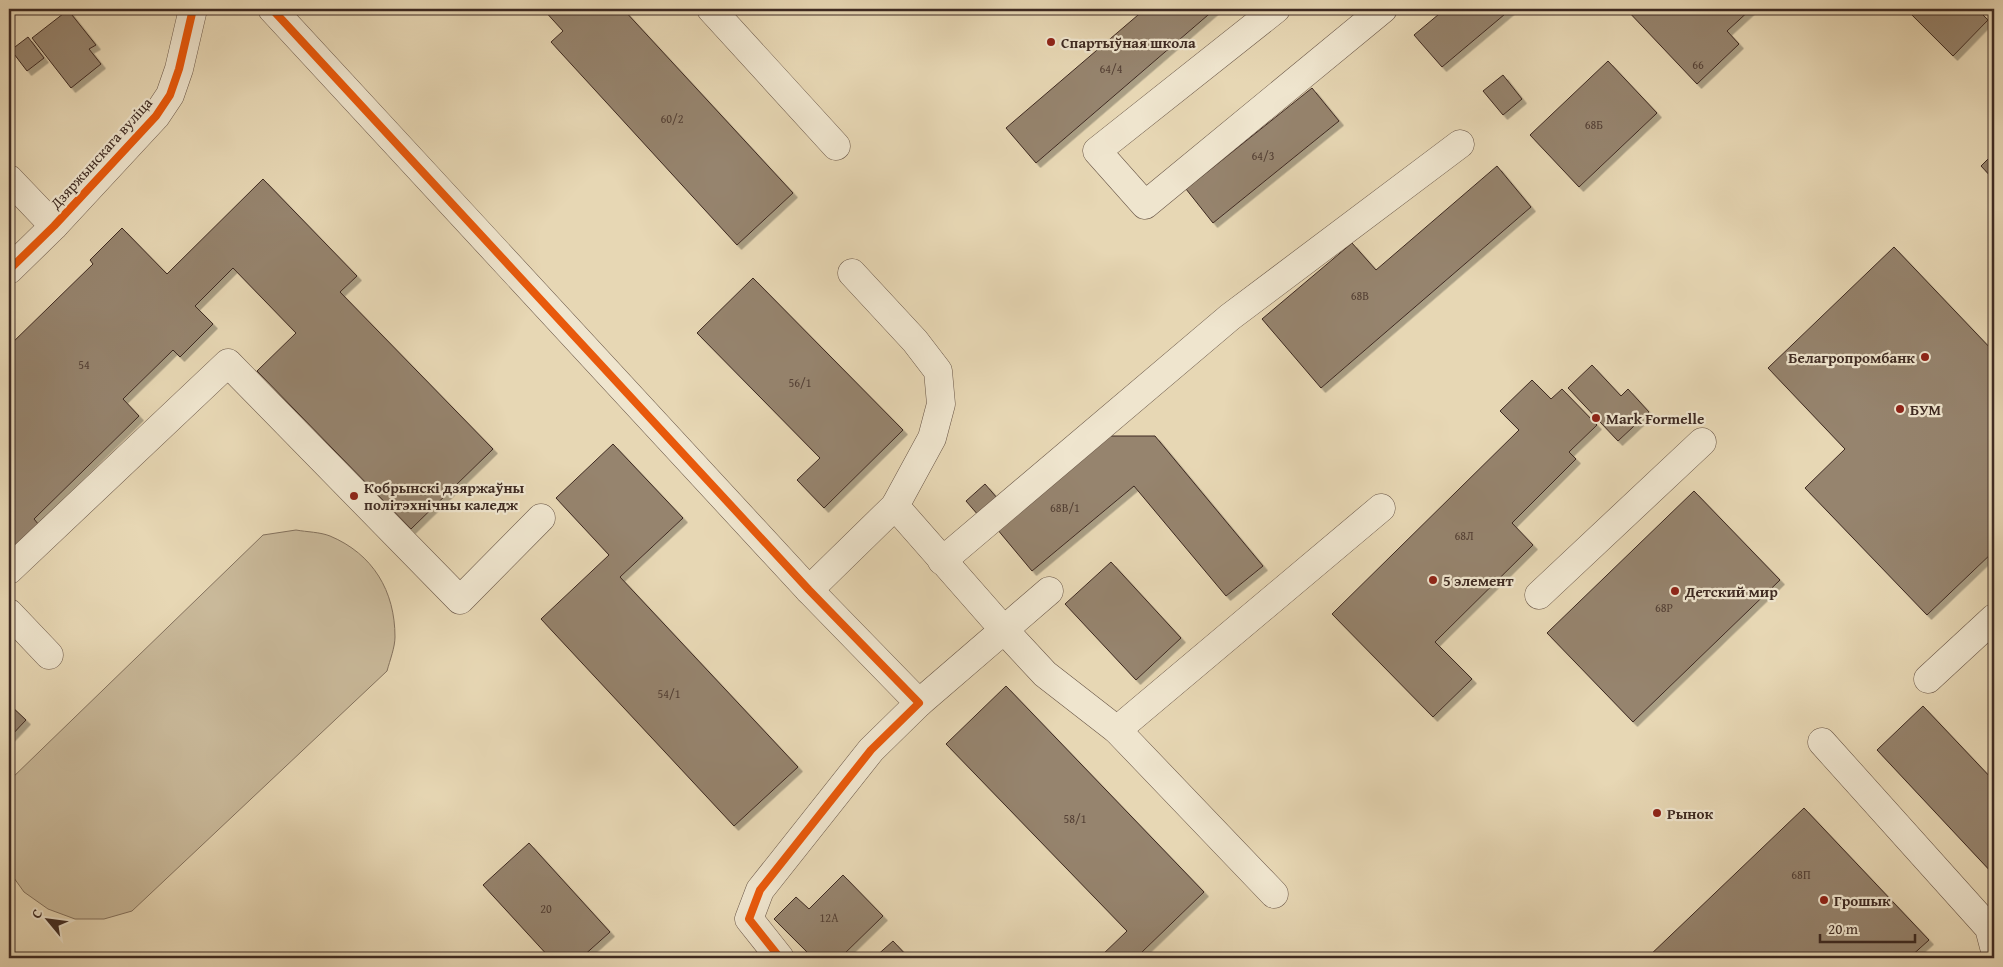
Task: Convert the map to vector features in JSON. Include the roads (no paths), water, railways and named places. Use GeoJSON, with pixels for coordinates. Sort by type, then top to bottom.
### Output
{"type":"FeatureCollection","features":[{"type":"Feature","properties":{"kind":"street","name":"Дзяржынскага вуліца"},"geometry":{"type":"LineString","coordinates":[[9,270],[54,226],[156,116],[170,95],[179,69],[193,9]]}},
{"type":"Feature","properties":{"kind":"street"},"geometry":{"type":"LineString","coordinates":[[272,9],[809,590],[919,703]]}},
{"type":"Feature","properties":{"kind":"street"},"geometry":{"type":"LineString","coordinates":[[711,9],[836,146]]}},
{"type":"Feature","properties":{"kind":"street"},"geometry":{"type":"LineString","coordinates":[[1276,9],[1098,151],[1145,204],[1383,9]]}},
{"type":"Feature","properties":{"kind":"street"},"geometry":{"type":"LineString","coordinates":[[942,561],[1230,317],[1460,144]]}},
{"type":"Feature","properties":{"kind":"street"},"geometry":{"type":"LineString","coordinates":[[9,180],[54,226]]}},
{"type":"Feature","properties":{"kind":"street"},"geometry":{"type":"LineString","coordinates":[[809,590],[895,506],[932,438],[941,404],[938,371],[915,341],[852,273]]}},
{"type":"Feature","properties":{"kind":"street"},"geometry":{"type":"LineString","coordinates":[[9,570],[228,363],[460,600],[541,518]]}},
{"type":"Feature","properties":{"kind":"street"},"geometry":{"type":"LineString","coordinates":[[1539,595],[1702,442]]}},
{"type":"Feature","properties":{"kind":"street"},"geometry":{"type":"LineString","coordinates":[[895,506],[942,561],[1045,674],[1117,730],[1274,894]]}},
{"type":"Feature","properties":{"kind":"street"},"geometry":{"type":"LineString","coordinates":[[1117,730],[1381,508]]}},
{"type":"Feature","properties":{"kind":"street"},"geometry":{"type":"LineString","coordinates":[[780,958],[749,919],[760,890],[870,750],[919,703],[1049,591]]}},
{"type":"Feature","properties":{"kind":"street"},"geometry":{"type":"LineString","coordinates":[[9,613],[49,655]]}},
{"type":"Feature","properties":{"kind":"street"},"geometry":{"type":"LineString","coordinates":[[1928,679],[1994,618]]}},
{"type":"Feature","properties":{"kind":"street"},"geometry":{"type":"LineString","coordinates":[[1822,742],[1989,928],[1994,947]]}},
{"type":"Feature","properties":{"kind":"place","name":"Спартыўная школа"},"geometry":{"type":"Point","coordinates":[1051,42]}},
{"type":"Feature","properties":{"kind":"place","name":"Белагропромбанк"},"geometry":{"type":"Point","coordinates":[1925,357]}},
{"type":"Feature","properties":{"kind":"place","name":"БУМ"},"geometry":{"type":"Point","coordinates":[1900,409]}},
{"type":"Feature","properties":{"kind":"place","name":"Mark Formelle"},"geometry":{"type":"Point","coordinates":[1596,418]}},
{"type":"Feature","properties":{"kind":"place","name":"Кобрынскі дзяржаўны політэхнічны каледж"},"geometry":{"type":"Point","coordinates":[354,496]}},
{"type":"Feature","properties":{"kind":"place","name":"5 элемент"},"geometry":{"type":"Point","coordinates":[1433,580]}},
{"type":"Feature","properties":{"kind":"place","name":"Детский мир"},"geometry":{"type":"Point","coordinates":[1675,591]}},
{"type":"Feature","properties":{"kind":"place","name":"Рынок"},"geometry":{"type":"Point","coordinates":[1657,813]}},
{"type":"Feature","properties":{"kind":"place","name":"Грошык"},"geometry":{"type":"Point","coordinates":[1824,900]}}]}
